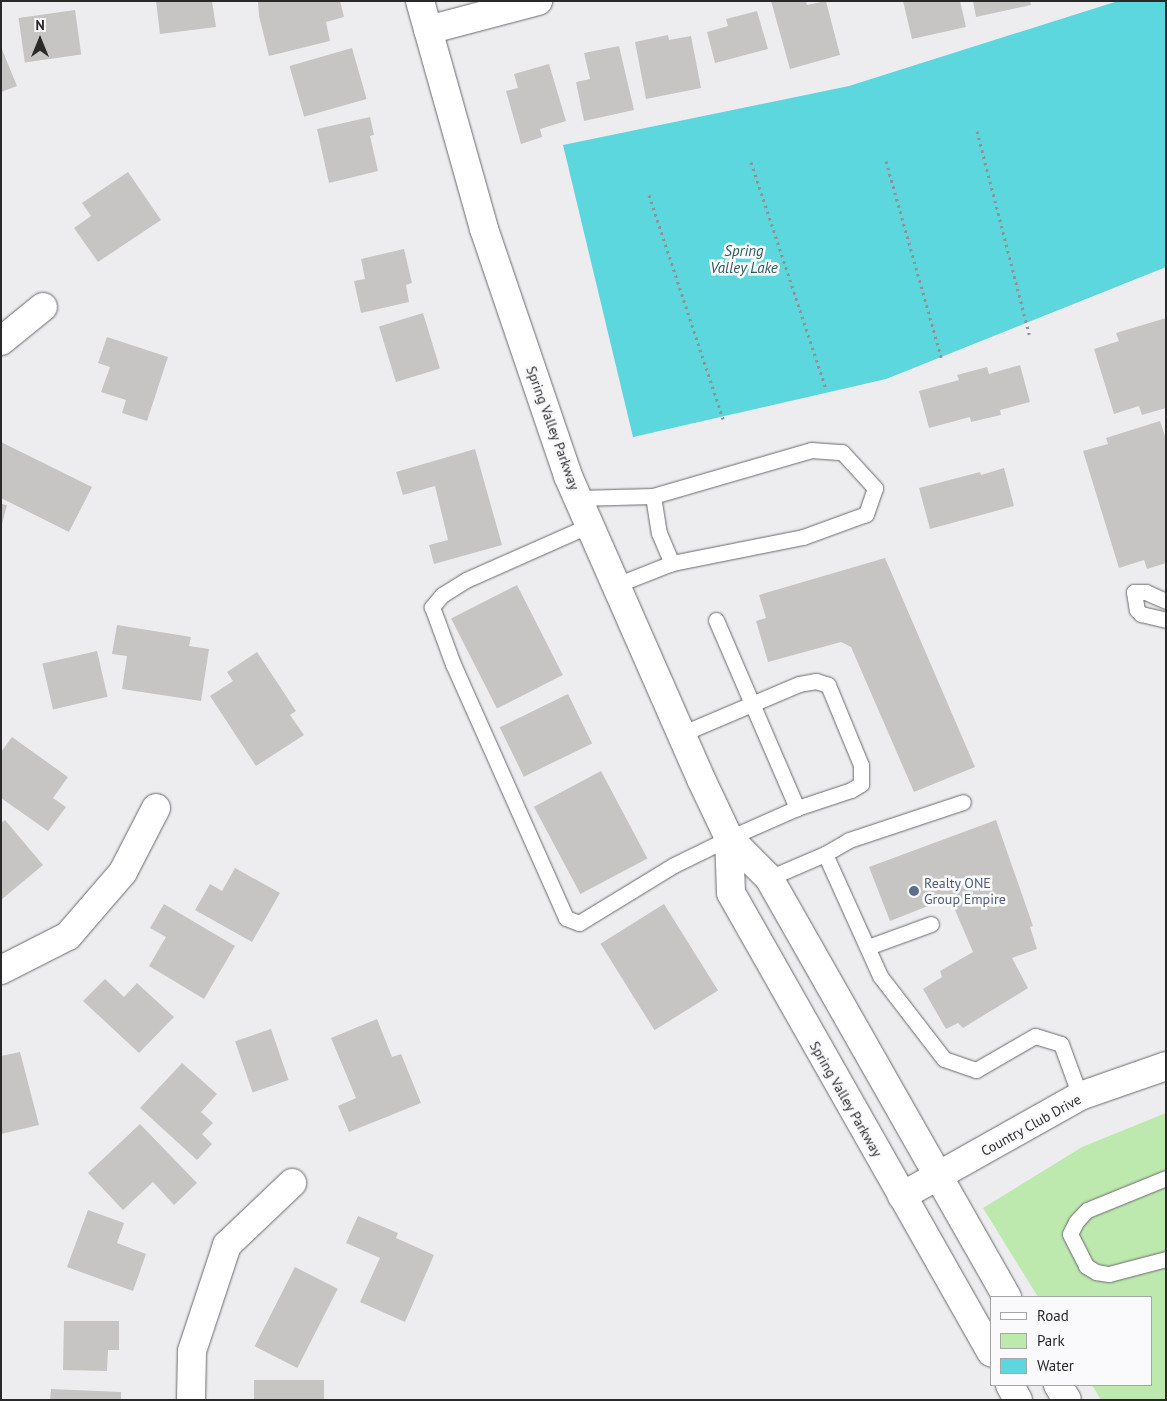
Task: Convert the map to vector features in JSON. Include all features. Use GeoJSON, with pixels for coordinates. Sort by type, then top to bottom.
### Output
{"type":"FeatureCollection","features":[{"type":"Feature","properties":{"kind":"street","name":"Spring Valley Parkway"},"geometry":{"type":"LineString","coordinates":[[420,1],[484,229],[568,476],[681,734],[729,838],[769,878],[1007,1296]]}},
{"type":"Feature","properties":{"kind":"street"},"geometry":{"type":"LineString","coordinates":[[428,30],[538,1]]}},
{"type":"Feature","properties":{"kind":"street"},"geometry":{"type":"LineString","coordinates":[[1,340],[43,307]]}},
{"type":"Feature","properties":{"kind":"street"},"geometry":{"type":"LineString","coordinates":[[1,970],[68,936],[123,872],[156,808]]}},
{"type":"Feature","properties":{"kind":"street","name":"Spring Valley Parkway"},"geometry":{"type":"LineString","coordinates":[[729,838],[731,893],[990,1350]]}},
{"type":"Feature","properties":{"kind":"street","name":"Country Club Drive"},"geometry":{"type":"LineString","coordinates":[[902,1196],[1080,1096],[1166,1066]]}},
{"type":"Feature","properties":{"kind":"street"},"geometry":{"type":"LineString","coordinates":[[191,1400],[192,1351],[227,1245],[292,1183]]}},
{"type":"Feature","properties":{"kind":"street"},"geometry":{"type":"LineString","coordinates":[[1011,1386],[1018,1400]]}},
{"type":"Feature","properties":{"kind":"street"},"geometry":{"type":"LineString","coordinates":[[1059,1386],[1067,1400]]}},
{"type":"Feature","properties":{"kind":"lane"},"geometry":{"type":"LineString","coordinates":[[578,498],[654,496],[811,450],[842,452],[875,488],[866,514],[803,537],[672,563],[616,585]]}},
{"type":"Feature","properties":{"kind":"lane"},"geometry":{"type":"LineString","coordinates":[[654,496],[659,534],[672,563]]}},
{"type":"Feature","properties":{"kind":"lane"},"geometry":{"type":"LineString","coordinates":[[590,525],[466,580],[442,595],[432,607],[453,664],[566,918],[579,923],[674,865],[797,808],[851,790],[860,784],[861,765],[828,684],[816,681],[799,684],[681,734]]}},
{"type":"Feature","properties":{"kind":"lane"},"geometry":{"type":"LineString","coordinates":[[1166,601],[1146,592],[1134,592],[1137,610],[1141,614],[1166,620]]}},
{"type":"Feature","properties":{"kind":"lane"},"geometry":{"type":"LineString","coordinates":[[716,620],[750,704],[797,808]]}},
{"type":"Feature","properties":{"kind":"lane"},"geometry":{"type":"LineString","coordinates":[[769,878],[825,854],[849,840],[963,802]]}},
{"type":"Feature","properties":{"kind":"lane"},"geometry":{"type":"LineString","coordinates":[[825,854],[880,976],[944,1059],[976,1070],[1034,1036],[1061,1044],[1080,1096]]}},
{"type":"Feature","properties":{"kind":"lane"},"geometry":{"type":"LineString","coordinates":[[868,948],[931,924]]}},
{"type":"Feature","properties":{"kind":"lane"},"geometry":{"type":"LineString","coordinates":[[1166,1178],[1087,1210],[1076,1222],[1070,1234],[1086,1266],[1096,1272],[1109,1274],[1166,1259]]}},
{"type":"Feature","properties":{"kind":"path"},"geometry":{"type":"LineString","coordinates":[[978,131],[1029,334]]}},
{"type":"Feature","properties":{"kind":"path"},"geometry":{"type":"LineString","coordinates":[[886,161],[941,357]]}},
{"type":"Feature","properties":{"kind":"path"},"geometry":{"type":"LineString","coordinates":[[750,162],[826,389]]}},
{"type":"Feature","properties":{"kind":"path"},"geometry":{"type":"LineString","coordinates":[[649,194],[723,419]]}},
{"type":"Feature","properties":{"kind":"green space"},"geometry":{"type":"Polygon","coordinates":[[[1166,1113],[1166,1400],[1101,1400],[1093,1386],[1152,1386],[1152,1296],[1037,1296],[983,1208],[1082,1147],[1166,1113]]]}},
{"type":"Feature","properties":{"kind":"water","name":"Spring Valley Lake"},"geometry":{"type":"Polygon","coordinates":[[[1118,1],[1166,1],[1166,267],[886,379],[633,437],[563,145],[849,86],[1118,1]]]}},
{"type":"Feature","properties":{"kind":"building"},"geometry":{"type":"Polygon","coordinates":[[[156,1],[212,1],[216,27],[160,34],[156,1]]]}},
{"type":"Feature","properties":{"kind":"building"},"geometry":{"type":"Polygon","coordinates":[[[340,1],[344,17],[326,22],[330,41],[269,56],[259,16],[258,2],[340,1]]]}},
{"type":"Feature","properties":{"kind":"building"},"geometry":{"type":"Polygon","coordinates":[[[771,1],[806,1],[807,5],[826,1],[840,55],[790,69],[771,1]]]}},
{"type":"Feature","properties":{"kind":"building"},"geometry":{"type":"Polygon","coordinates":[[[903,1],[960,1],[966,27],[912,39],[903,1]]]}},
{"type":"Feature","properties":{"kind":"building"},"geometry":{"type":"Polygon","coordinates":[[[973,1],[1030,1],[1031,5],[976,17],[973,1]]]}},
{"type":"Feature","properties":{"kind":"building"},"geometry":{"type":"Polygon","coordinates":[[[75,10],[81,55],[25,62],[19,18],[75,10]]]}},
{"type":"Feature","properties":{"kind":"building"},"geometry":{"type":"Polygon","coordinates":[[[757,11],[768,49],[715,63],[707,32],[728,26],[726,19],[757,11]]]}},
{"type":"Feature","properties":{"kind":"building"},"geometry":{"type":"Polygon","coordinates":[[[668,35],[669,40],[691,36],[701,88],[646,99],[635,42],[668,35]]]}},
{"type":"Feature","properties":{"kind":"building"},"geometry":{"type":"Polygon","coordinates":[[[619,46],[634,110],[584,121],[576,82],[590,79],[584,53],[619,46]]]}},
{"type":"Feature","properties":{"kind":"building"},"geometry":{"type":"Polygon","coordinates":[[[1,47],[17,86],[1,92],[1,47]]]}},
{"type":"Feature","properties":{"kind":"building"},"geometry":{"type":"Polygon","coordinates":[[[352,48],[367,99],[304,117],[290,66],[352,48]]]}},
{"type":"Feature","properties":{"kind":"building"},"geometry":{"type":"Polygon","coordinates":[[[549,64],[566,121],[540,129],[542,137],[521,144],[506,91],[518,88],[514,74],[549,64]]]}},
{"type":"Feature","properties":{"kind":"building"},"geometry":{"type":"Polygon","coordinates":[[[370,117],[374,135],[370,136],[378,171],[329,183],[317,129],[370,117]]]}},
{"type":"Feature","properties":{"kind":"building"},"geometry":{"type":"Polygon","coordinates":[[[128,172],[161,220],[98,262],[74,228],[91,216],[82,203],[128,172]]]}},
{"type":"Feature","properties":{"kind":"building"},"geometry":{"type":"Polygon","coordinates":[[[404,249],[412,283],[406,285],[409,302],[361,313],[354,281],[365,279],[361,259],[404,249]]]}},
{"type":"Feature","properties":{"kind":"building"},"geometry":{"type":"Polygon","coordinates":[[[423,313],[440,368],[396,382],[379,326],[423,313]]]}},
{"type":"Feature","properties":{"kind":"building"},"geometry":{"type":"Polygon","coordinates":[[[1166,318],[1166,408],[1142,415],[1139,406],[1114,414],[1094,349],[1119,341],[1116,333],[1166,318]]]}},
{"type":"Feature","properties":{"kind":"building"},"geometry":{"type":"Polygon","coordinates":[[[107,337],[168,357],[147,421],[122,413],[126,400],[101,392],[110,367],[98,363],[107,337]]]}},
{"type":"Feature","properties":{"kind":"building"},"geometry":{"type":"Polygon","coordinates":[[[1020,365],[1030,402],[1000,410],[1001,415],[971,422],[970,417],[929,428],[919,391],[959,380],[957,375],[987,367],[989,374],[1020,365]]]}},
{"type":"Feature","properties":{"kind":"building"},"geometry":{"type":"Polygon","coordinates":[[[1160,421],[1166,439],[1166,563],[1147,569],[1144,560],[1119,568],[1083,451],[1108,444],[1106,438],[1160,421]]]}},
{"type":"Feature","properties":{"kind":"building"},"geometry":{"type":"Polygon","coordinates":[[[1,442],[92,487],[69,532],[1,498],[1,442]]]}},
{"type":"Feature","properties":{"kind":"building"},"geometry":{"type":"Polygon","coordinates":[[[475,449],[502,545],[434,564],[429,545],[448,540],[435,486],[403,495],[396,472],[475,449]]]}},
{"type":"Feature","properties":{"kind":"building"},"geometry":{"type":"Polygon","coordinates":[[[1004,468],[1014,506],[930,529],[919,488],[980,472],[981,475],[1004,468]]]}},
{"type":"Feature","properties":{"kind":"building"},"geometry":{"type":"Polygon","coordinates":[[[1,504],[7,505],[2,524],[1,524],[1,504]]]}},
{"type":"Feature","properties":{"kind":"building"},"geometry":{"type":"Polygon","coordinates":[[[885,558],[975,767],[914,792],[851,647],[841,642],[768,662],[756,621],[766,618],[759,595],[885,558]]]}},
{"type":"Feature","properties":{"kind":"building"},"geometry":{"type":"Polygon","coordinates":[[[517,585],[563,675],[497,709],[451,619],[517,585]]]}},
{"type":"Feature","properties":{"kind":"building"},"geometry":{"type":"Polygon","coordinates":[[[117,625],[191,637],[189,646],[209,649],[201,701],[122,689],[127,656],[112,654],[117,625]]]}},
{"type":"Feature","properties":{"kind":"building"},"geometry":{"type":"Polygon","coordinates":[[[97,651],[108,697],[53,709],[42,664],[97,651]]]}},
{"type":"Feature","properties":{"kind":"building"},"geometry":{"type":"Polygon","coordinates":[[[257,652],[296,711],[290,715],[304,735],[256,766],[210,696],[233,681],[227,672],[257,652]]]}},
{"type":"Feature","properties":{"kind":"building"},"geometry":{"type":"Polygon","coordinates":[[[568,694],[592,743],[524,777],[500,727],[568,694]]]}},
{"type":"Feature","properties":{"kind":"building"},"geometry":{"type":"Polygon","coordinates":[[[12,737],[68,777],[53,798],[66,807],[48,831],[1,798],[1,752],[12,737]]]}},
{"type":"Feature","properties":{"kind":"building"},"geometry":{"type":"Polygon","coordinates":[[[601,771],[647,858],[580,894],[534,807],[601,771]]]}},
{"type":"Feature","properties":{"kind":"building"},"geometry":{"type":"Polygon","coordinates":[[[5,820],[43,865],[1,900],[1,823],[5,820]]]}},
{"type":"Feature","properties":{"kind":"building"},"geometry":{"type":"Polygon","coordinates":[[[996,820],[1033,926],[1030,927],[1037,949],[1012,958],[1028,988],[963,1028],[958,1023],[946,1029],[923,989],[942,977],[940,971],[973,952],[952,903],[946,899],[890,921],[869,867],[996,820]]]}},
{"type":"Feature","properties":{"kind":"building"},"geometry":{"type":"Polygon","coordinates":[[[235,868],[280,893],[252,942],[195,910],[210,884],[222,891],[235,868]]]}},
{"type":"Feature","properties":{"kind":"building"},"geometry":{"type":"Polygon","coordinates":[[[164,904],[235,946],[204,999],[149,966],[166,937],[150,928],[164,904]]]}},
{"type":"Feature","properties":{"kind":"building"},"geometry":{"type":"Polygon","coordinates":[[[664,904],[718,991],[654,1030],[600,944],[664,904]]]}},
{"type":"Feature","properties":{"kind":"building"},"geometry":{"type":"Polygon","coordinates":[[[105,979],[124,997],[137,983],[174,1017],[139,1053],[83,1001],[105,979]]]}},
{"type":"Feature","properties":{"kind":"building"},"geometry":{"type":"Polygon","coordinates":[[[377,1019],[392,1057],[401,1054],[421,1103],[349,1132],[338,1106],[356,1098],[331,1038],[377,1019]]]}},
{"type":"Feature","properties":{"kind":"building"},"geometry":{"type":"Polygon","coordinates":[[[271,1029],[289,1080],[253,1092],[235,1041],[271,1029]]]}},
{"type":"Feature","properties":{"kind":"building"},"geometry":{"type":"Polygon","coordinates":[[[20,1052],[39,1125],[1,1134],[1,1056],[20,1052]]]}},
{"type":"Feature","properties":{"kind":"building"},"geometry":{"type":"Polygon","coordinates":[[[182,1063],[217,1094],[201,1112],[213,1123],[202,1134],[212,1144],[197,1160],[140,1108],[182,1063]]]}},
{"type":"Feature","properties":{"kind":"building"},"geometry":{"type":"Polygon","coordinates":[[[140,1124],[197,1183],[174,1205],[153,1182],[123,1210],[88,1173],[140,1124]]]}},
{"type":"Feature","properties":{"kind":"building"},"geometry":{"type":"Polygon","coordinates":[[[88,1210],[124,1223],[117,1243],[146,1254],[133,1291],[67,1267],[88,1210]]]}},
{"type":"Feature","properties":{"kind":"building"},"geometry":{"type":"Polygon","coordinates":[[[358,1216],[398,1233],[396,1238],[434,1255],[405,1322],[360,1302],[380,1258],[346,1243],[358,1216]]]}},
{"type":"Feature","properties":{"kind":"building"},"geometry":{"type":"Polygon","coordinates":[[[295,1267],[338,1289],[297,1368],[255,1346],[295,1267]]]}},
{"type":"Feature","properties":{"kind":"building"},"geometry":{"type":"Polygon","coordinates":[[[64,1321],[119,1321],[119,1350],[108,1350],[107,1371],[63,1370],[64,1321]]]}},
{"type":"Feature","properties":{"kind":"building"},"geometry":{"type":"Polygon","coordinates":[[[254,1380],[324,1380],[324,1400],[254,1400],[254,1380]]]}},
{"type":"Feature","properties":{"kind":"building"},"geometry":{"type":"Polygon","coordinates":[[[51,1389],[121,1392],[121,1400],[50,1400],[51,1389]]]}},
{"type":"Feature","properties":{"kind":"place","name":"Realty ONE Group Empire"},"geometry":{"type":"Point","coordinates":[914,891]}}]}
